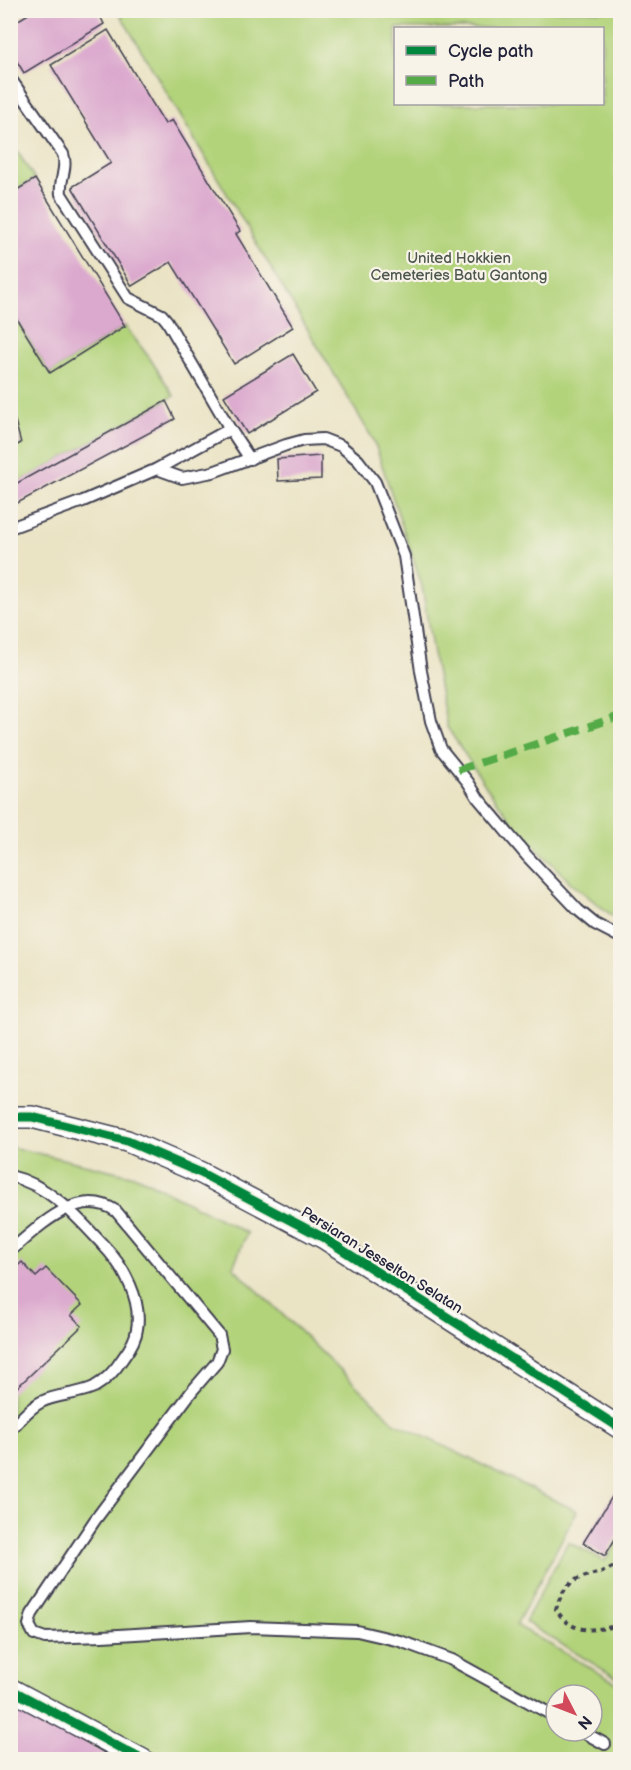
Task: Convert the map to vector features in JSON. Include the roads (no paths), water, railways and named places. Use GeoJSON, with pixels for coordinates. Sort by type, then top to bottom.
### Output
{"type":"FeatureCollection","features":[{"type":"Feature","properties":{"kind":"street","name":"Persiaran Jesselton Selatan"},"geometry":{"type":"LineString","coordinates":[[10,1117],[32,1118],[127,1141],[201,1173],[324,1238],[621,1428]]}},
{"type":"Feature","properties":{"kind":"street"},"geometry":{"type":"LineString","coordinates":[[10,1689],[143,1760]]}},
{"type":"Feature","properties":{"kind":"lane"},"geometry":{"type":"LineString","coordinates":[[10,78],[63,154],[66,161],[60,188],[61,194],[129,298],[162,315],[167,321],[250,459]]}},
{"type":"Feature","properties":{"kind":"lane"},"geometry":{"type":"LineString","coordinates":[[10,528],[83,501],[156,469],[230,429]]}},
{"type":"Feature","properties":{"kind":"lane"},"geometry":{"type":"LineString","coordinates":[[156,469],[183,478],[213,472],[286,445],[304,440],[323,439],[341,446],[358,460],[375,482],[404,556],[421,671],[431,721],[441,749],[478,798],[527,856],[578,910],[595,924],[621,937]]}},
{"type":"Feature","properties":{"kind":"lane"},"geometry":{"type":"LineString","coordinates":[[10,1176],[21,1178],[68,1207],[115,1258],[128,1281],[137,1308],[137,1330],[119,1365],[95,1386],[41,1402],[32,1407],[10,1430]]}},
{"type":"Feature","properties":{"kind":"lane"},"geometry":{"type":"LineString","coordinates":[[10,1251],[68,1207],[99,1203],[116,1211],[219,1335],[222,1349],[217,1362],[192,1390],[95,1520],[32,1614],[29,1625],[34,1634],[45,1638],[251,1627],[357,1631],[400,1641],[452,1660],[544,1710]]}},
{"type":"Feature","properties":{"kind":"park label","name":"United Hokkien Cemeteries Batu Gantong"},"geometry":{"type":"Point","coordinates":[459,266]}}]}
